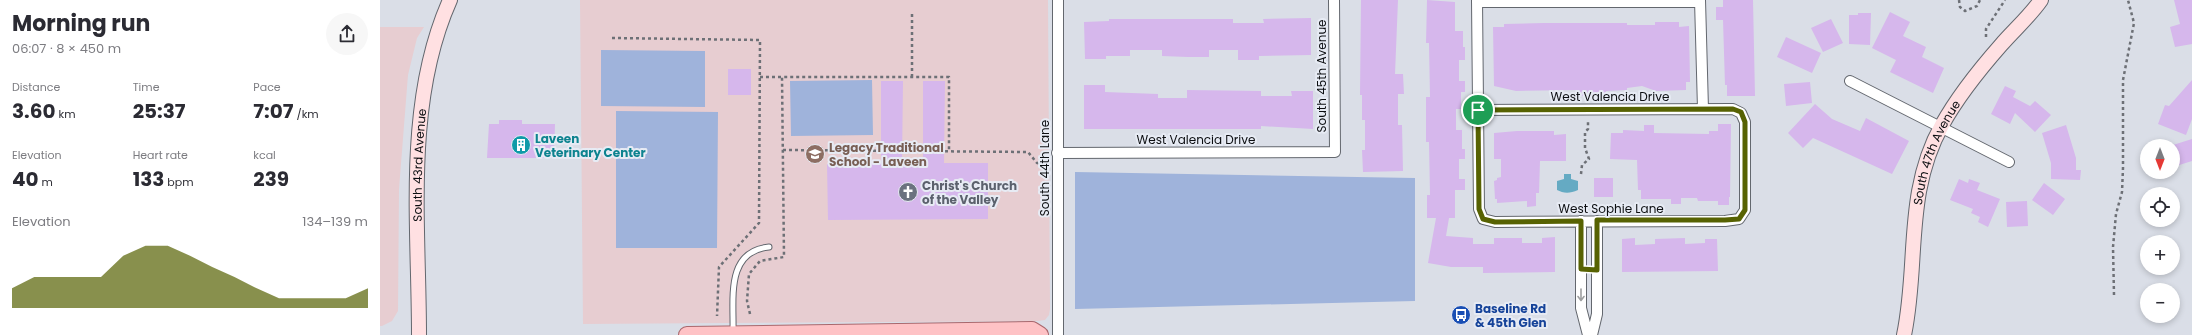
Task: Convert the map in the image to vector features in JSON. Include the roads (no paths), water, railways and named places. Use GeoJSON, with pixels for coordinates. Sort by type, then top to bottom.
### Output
{"type":"FeatureCollection","features":[{"type":"Feature","properties":{"kind":"main road"},"geometry":{"type":"LineString","coordinates":[[687,335],[1032,330],[1040,335]]}},
{"type":"Feature","properties":{"kind":"street","name":"South 43rd Avenue"},"geometry":{"type":"LineString","coordinates":[[419,335],[418,150],[420,116],[431,59],[450,0]]}},
{"type":"Feature","properties":{"kind":"street","name":"South 44th Lane"},"geometry":{"type":"LineString","coordinates":[[1058,0],[1058,335]]}},
{"type":"Feature","properties":{"kind":"street","name":"South 45th Avenue"},"geometry":{"type":"LineString","coordinates":[[1334,0],[1334,152]]}},
{"type":"Feature","properties":{"kind":"street","name":"South 47th Avenue"},"geometry":{"type":"LineString","coordinates":[[1904,335],[1910,304],[1912,236],[1920,181],[1941,126],[1970,81],[2041,0]]}},
{"type":"Feature","properties":{"kind":"street"},"geometry":{"type":"LineString","coordinates":[[1478,110],[1477,1],[1700,1],[1703,109]]}},
{"type":"Feature","properties":{"kind":"street"},"geometry":{"type":"LineString","coordinates":[[1850,81],[1941,126],[2009,162]]}},
{"type":"Feature","properties":{"kind":"street","name":"West Valencia Drive"},"geometry":{"type":"LineString","coordinates":[[1478,110],[1733,109],[1741,112],[1745,122],[1745,210],[1739,219]]}},
{"type":"Feature","properties":{"kind":"street","name":"West Sophie Lane"},"geometry":{"type":"LineString","coordinates":[[1478,110],[1479,209],[1483,219],[1495,222],[1739,219]]}},
{"type":"Feature","properties":{"kind":"street","name":"West Valencia Drive"},"geometry":{"type":"LineString","coordinates":[[1057,153],[1334,152]]}},
{"type":"Feature","properties":{"kind":"street"},"geometry":{"type":"LineString","coordinates":[[1592,335],[1597,314],[1597,220]]}},
{"type":"Feature","properties":{"kind":"street"},"geometry":{"type":"LineString","coordinates":[[1581,221],[1582,313],[1588,335]]}},
{"type":"Feature","properties":{"kind":"street"},"geometry":{"type":"LineString","coordinates":[[1581,269],[1597,270]]}},
{"type":"Feature","properties":{"kind":"lane"},"geometry":{"type":"LineString","coordinates":[[733,335],[734,273],[743,259],[756,248],[769,247]]}},
{"type":"Feature","properties":{"kind":"place","name":"Laveen Veterinary Center"},"geometry":{"type":"Point","coordinates":[521,145]}},
{"type":"Feature","properties":{"kind":"place","name":"Legacy Traditional School - Laveen"},"geometry":{"type":"Point","coordinates":[815,154]}},
{"type":"Feature","properties":{"kind":"place","name":"Christ's Church of the Valley"},"geometry":{"type":"Point","coordinates":[908,192]}},
{"type":"Feature","properties":{"kind":"place","name":"Baseline Rd & 45th Glen"},"geometry":{"type":"Point","coordinates":[1461,315]}}]}
